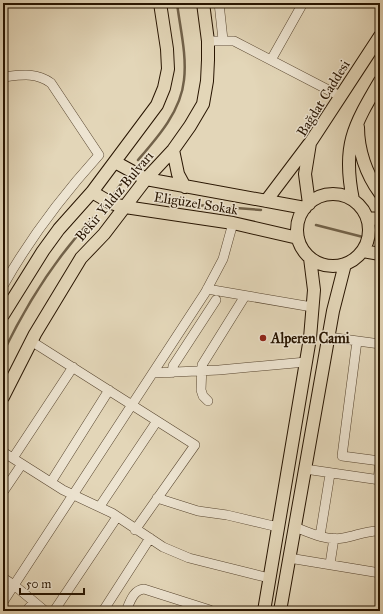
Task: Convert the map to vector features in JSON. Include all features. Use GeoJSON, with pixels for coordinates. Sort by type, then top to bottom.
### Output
{"type":"FeatureCollection","features":[{"type":"Feature","properties":{"kind":"main road","name":"Bekir Yıldız Bulvarı"},"geometry":{"type":"LineString","coordinates":[[3,315],[43,251],[59,229],[92,192],[154,109],[164,88],[168,59],[160,3]]}},
{"type":"Feature","properties":{"kind":"main road","name":"Bekir Yıldız Bulvarı"},"geometry":{"type":"LineString","coordinates":[[3,397],[31,341],[81,258],[104,234],[146,179],[173,150],[203,104],[207,81],[208,41],[203,3]]}},
{"type":"Feature","properties":{"kind":"main road","name":"Bağdat Caddesi"},"geometry":{"type":"LineString","coordinates":[[307,206],[305,174],[310,143],[380,36]]}},
{"type":"Feature","properties":{"kind":"main road"},"geometry":{"type":"LineString","coordinates":[[353,200],[347,161],[350,140],[358,119],[380,81]]}},
{"type":"Feature","properties":{"kind":"main road"},"geometry":{"type":"LineString","coordinates":[[358,119],[358,142],[362,156],[380,193]]}},
{"type":"Feature","properties":{"kind":"main road"},"geometry":{"type":"LineString","coordinates":[[266,201],[310,143]]}},
{"type":"Feature","properties":{"kind":"main road"},"geometry":{"type":"LineString","coordinates":[[173,150],[178,174],[185,187]]}},
{"type":"Feature","properties":{"kind":"main road","name":"Eligüzel Sokak"},"geometry":{"type":"LineString","coordinates":[[115,162],[146,179],[266,201],[307,206]]}},
{"type":"Feature","properties":{"kind":"main road","name":"Eligüzel Sokak"},"geometry":{"type":"LineString","coordinates":[[92,192],[111,203],[125,207],[233,223],[298,238]]}},
{"type":"Feature","properties":{"kind":"main road"},"geometry":{"type":"LineString","coordinates":[[331,194],[353,200],[361,208],[367,218],[369,229],[367,241],[362,251],[355,259],[345,264],[333,266],[321,264],[310,258],[302,249],[298,238],[298,225],[301,213],[307,206],[319,197],[331,194]]}},
{"type":"Feature","properties":{"kind":"main road"},"geometry":{"type":"LineString","coordinates":[[367,218],[380,219]]}},
{"type":"Feature","properties":{"kind":"main road"},"geometry":{"type":"LineString","coordinates":[[362,251],[380,254]]}},
{"type":"Feature","properties":{"kind":"main road"},"geometry":{"type":"LineString","coordinates":[[264,611],[306,362],[314,290],[310,258]]}},
{"type":"Feature","properties":{"kind":"main road"},"geometry":{"type":"LineString","coordinates":[[280,611],[328,337],[345,264]]}},
{"type":"Feature","properties":{"kind":"street"},"geometry":{"type":"LineString","coordinates":[[219,3],[223,40]]}},
{"type":"Feature","properties":{"kind":"street"},"geometry":{"type":"LineString","coordinates":[[271,60],[303,3]]}},
{"type":"Feature","properties":{"kind":"street"},"geometry":{"type":"LineString","coordinates":[[208,41],[223,40],[234,42],[340,96]]}},
{"type":"Feature","properties":{"kind":"street"},"geometry":{"type":"LineString","coordinates":[[3,77],[32,74],[42,77],[51,83],[99,155],[115,162]]}},
{"type":"Feature","properties":{"kind":"street"},"geometry":{"type":"LineString","coordinates":[[3,286],[19,257],[47,216],[99,155]]}},
{"type":"Feature","properties":{"kind":"street"},"geometry":{"type":"LineString","coordinates":[[3,602],[207,289],[223,259],[233,223]]}},
{"type":"Feature","properties":{"kind":"street"},"geometry":{"type":"LineString","coordinates":[[207,289],[312,307]]}},
{"type":"Feature","properties":{"kind":"street"},"geometry":{"type":"LineString","coordinates":[[208,400],[203,396],[202,365],[245,296]]}},
{"type":"Feature","properties":{"kind":"street"},"geometry":{"type":"LineString","coordinates":[[172,373],[173,366],[216,300]]}},
{"type":"Feature","properties":{"kind":"street"},"geometry":{"type":"LineString","coordinates":[[328,337],[380,344]]}},
{"type":"Feature","properties":{"kind":"street"},"geometry":{"type":"LineString","coordinates":[[31,341],[195,445],[135,530]]}},
{"type":"Feature","properties":{"kind":"street"},"geometry":{"type":"LineString","coordinates":[[305,469],[330,474],[379,480],[380,461],[342,456],[357,341]]}},
{"type":"Feature","properties":{"kind":"street"},"geometry":{"type":"LineString","coordinates":[[153,373],[202,371],[306,362]]}},
{"type":"Feature","properties":{"kind":"street"},"geometry":{"type":"LineString","coordinates":[[13,458],[73,367]]}},
{"type":"Feature","properties":{"kind":"street"},"geometry":{"type":"LineString","coordinates":[[51,482],[109,390]]}},
{"type":"Feature","properties":{"kind":"street"},"geometry":{"type":"LineString","coordinates":[[100,506],[157,421]]}},
{"type":"Feature","properties":{"kind":"street"},"geometry":{"type":"LineString","coordinates":[[3,452],[51,482],[100,506],[135,530],[189,558],[270,578]]}},
{"type":"Feature","properties":{"kind":"street"},"geometry":{"type":"LineString","coordinates":[[3,492],[22,464]]}},
{"type":"Feature","properties":{"kind":"street"},"geometry":{"type":"LineString","coordinates":[[320,536],[330,474]]}},
{"type":"Feature","properties":{"kind":"street"},"geometry":{"type":"LineString","coordinates":[[157,498],[198,511],[227,515],[278,527]]}},
{"type":"Feature","properties":{"kind":"street"},"geometry":{"type":"LineString","coordinates":[[54,611],[118,517]]}},
{"type":"Feature","properties":{"kind":"street"},"geometry":{"type":"LineString","coordinates":[[295,527],[320,536],[341,539],[369,531],[380,531]]}},
{"type":"Feature","properties":{"kind":"street"},"geometry":{"type":"LineString","coordinates":[[104,611],[150,538]]}},
{"type":"Feature","properties":{"kind":"street"},"geometry":{"type":"LineString","coordinates":[[330,564],[334,538]]}},
{"type":"Feature","properties":{"kind":"street"},"geometry":{"type":"LineString","coordinates":[[289,558],[380,573]]}},
{"type":"Feature","properties":{"kind":"street"},"geometry":{"type":"LineString","coordinates":[[3,578],[14,585],[44,611]]}},
{"type":"Feature","properties":{"kind":"street"},"geometry":{"type":"LineString","coordinates":[[126,611],[134,594],[139,590],[144,589],[210,610]]}},
{"type":"Feature","properties":{"kind":"street"},"geometry":{"type":"LineString","coordinates":[[26,611],[34,602]]}},
{"type":"Feature","properties":{"kind":"waterway"},"geometry":{"type":"LineString","coordinates":[[138,160],[161,133],[173,113],[182,91],[185,61],[177,3]]}},
{"type":"Feature","properties":{"kind":"waterway"},"geometry":{"type":"LineString","coordinates":[[111,198],[121,184]]}},
{"type":"Feature","properties":{"kind":"waterway"},"geometry":{"type":"LineString","coordinates":[[156,202],[261,210]]}},
{"type":"Feature","properties":{"kind":"waterway"},"geometry":{"type":"LineString","coordinates":[[3,353],[12,334],[43,281],[67,248],[94,217]]}},
{"type":"Feature","properties":{"kind":"waterway"},"geometry":{"type":"LineString","coordinates":[[316,225],[363,237]]}},
{"type":"Feature","properties":{"kind":"waterway"},"geometry":{"type":"LineString","coordinates":[[373,239],[380,241]]}},
{"type":"Feature","properties":{"kind":"place","name":"Alperen Cami"},"geometry":{"type":"Point","coordinates":[263,338]}}]}
